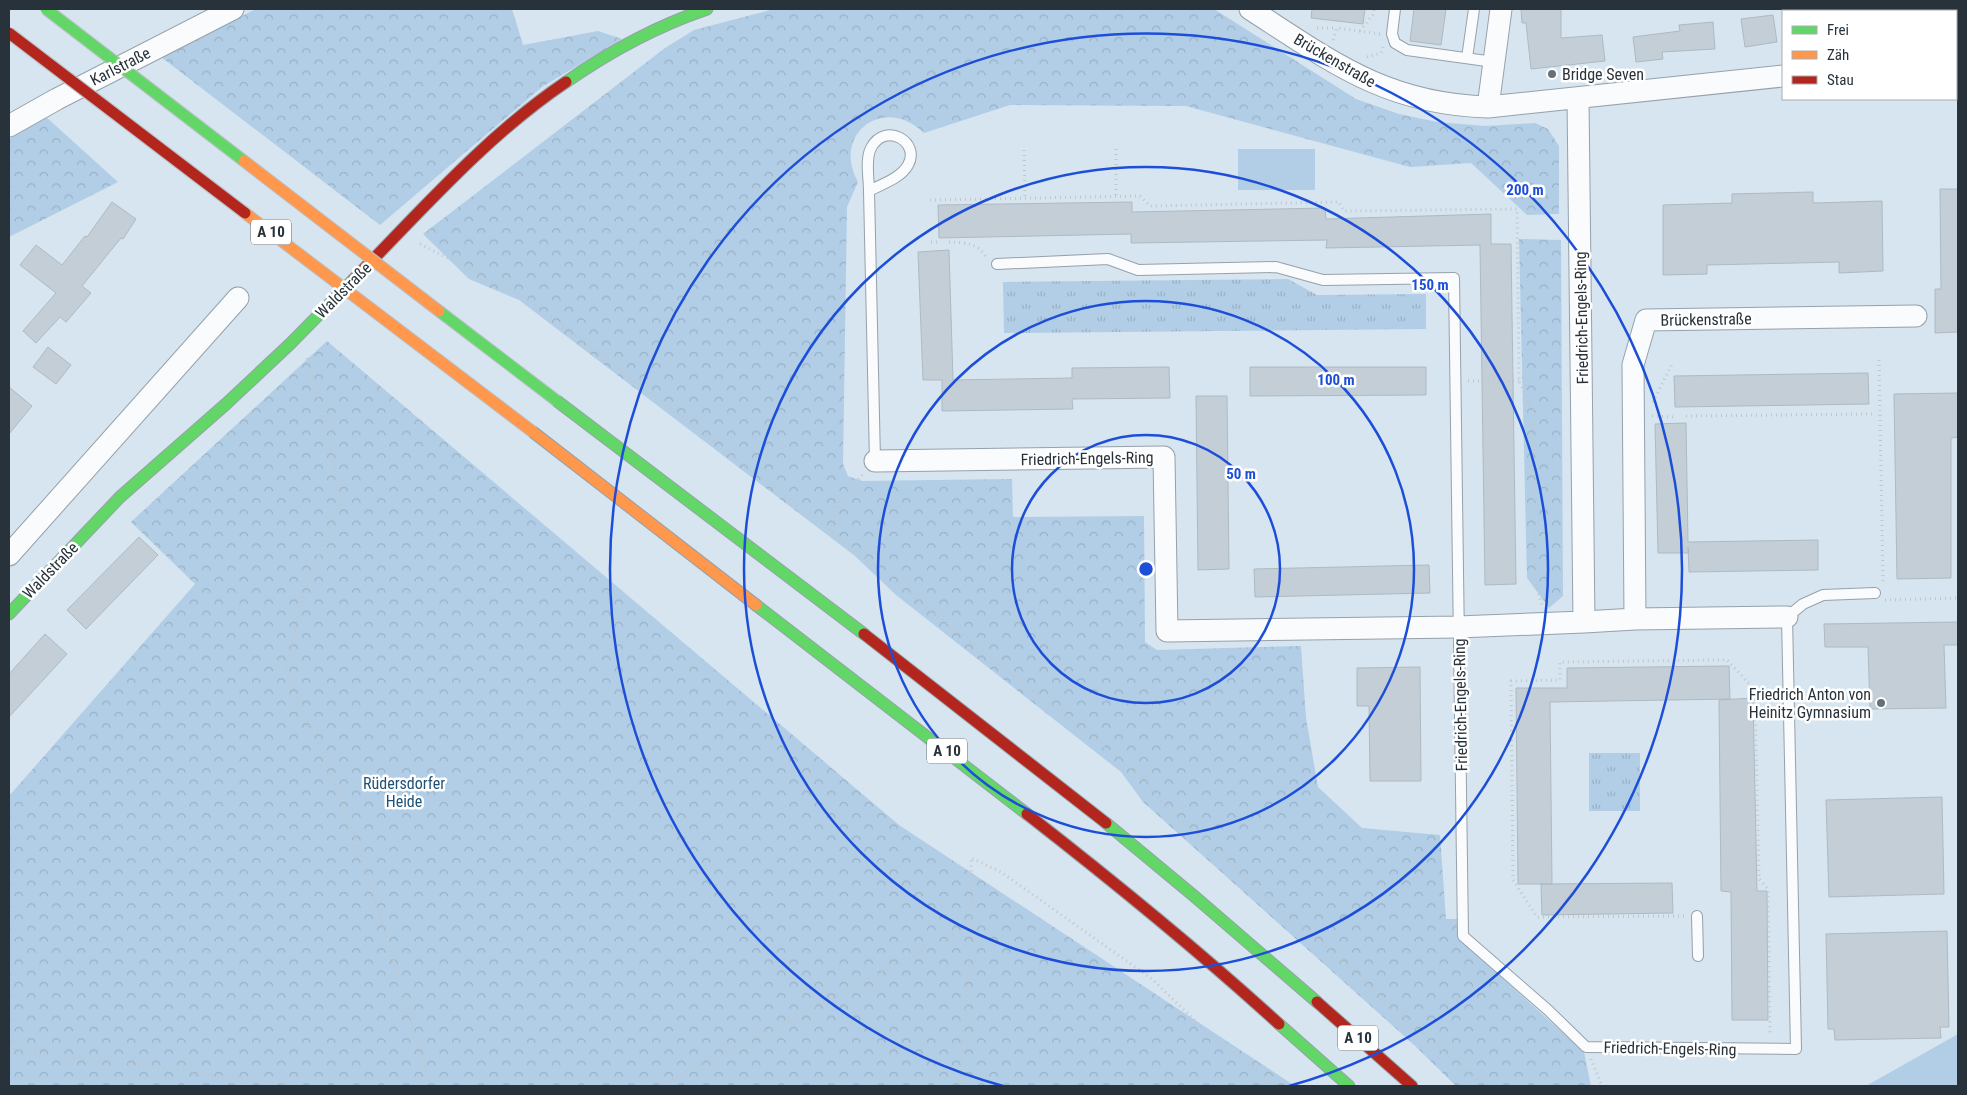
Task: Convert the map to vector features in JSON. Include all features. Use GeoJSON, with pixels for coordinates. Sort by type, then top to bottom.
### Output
{"type":"FeatureCollection","features":[{"type":"Feature","properties":{"kind":"main road","name":"A 10"},"geometry":{"type":"LineString","coordinates":[[46,9],[989,730],[1114,829],[1257,948],[1412,1086]]}},
{"type":"Feature","properties":{"kind":"main road","name":"Waldstraße"},"geometry":{"type":"LineString","coordinates":[[9,614],[120,497],[283,351],[495,137],[536,102],[583,70],[636,40],[686,16],[707,9]]}},
{"type":"Feature","properties":{"kind":"main road","name":"A 10"},"geometry":{"type":"LineString","coordinates":[[9,33],[533,432],[1097,868],[1232,981],[1349,1086]]}},
{"type":"Feature","properties":{"kind":"street","name":"Karlstraße"},"geometry":{"type":"LineString","coordinates":[[9,126],[57,99],[233,9]]}},
{"type":"Feature","properties":{"kind":"street","name":"Brückenstraße"},"geometry":{"type":"LineString","coordinates":[[1250,9],[1322,56],[1374,84],[1401,94],[1458,106],[1488,107],[1782,76]]}},
{"type":"Feature","properties":{"kind":"street"},"geometry":{"type":"LineString","coordinates":[[1488,107],[1500,9]]}},
{"type":"Feature","properties":{"kind":"street","name":"Friedrich-Engels-Ring"},"geometry":{"type":"LineString","coordinates":[[875,461],[1164,457],[1167,631],[1458,627],[1584,622],[1578,98]]}},
{"type":"Feature","properties":{"kind":"street"},"geometry":{"type":"LineString","coordinates":[[9,555],[238,298]]}},
{"type":"Feature","properties":{"kind":"street","name":"Brückenstraße"},"geometry":{"type":"LineString","coordinates":[[1635,619],[1634,365],[1646,320],[1916,316]]}},
{"type":"Feature","properties":{"kind":"street"},"geometry":{"type":"LineString","coordinates":[[1584,622],[1635,619],[1787,617]]}},
{"type":"Feature","properties":{"kind":"lane"},"geometry":{"type":"LineString","coordinates":[[1395,9],[1392,34],[1395,43],[1407,50],[1494,62]]}},
{"type":"Feature","properties":{"kind":"lane"},"geometry":{"type":"LineString","coordinates":[[1467,58],[1474,9]]}},
{"type":"Feature","properties":{"kind":"lane"},"geometry":{"type":"LineString","coordinates":[[869,190],[900,175],[909,164],[911,153],[908,144],[897,136],[888,134],[879,138],[871,148],[869,160],[869,190],[875,461]]}},
{"type":"Feature","properties":{"kind":"lane","name":"Friedrich-Engels-Ring"},"geometry":{"type":"LineString","coordinates":[[992,262],[1108,260],[1138,270],[1276,267],[1323,280],[1454,278],[1463,936],[1548,1010],[1586,1047],[1796,1049],[1787,617]]}},
{"type":"Feature","properties":{"kind":"lane"},"geometry":{"type":"LineString","coordinates":[[1787,617],[1803,604],[1823,595],[1879,591]]}},
{"type":"Feature","properties":{"kind":"lane"},"geometry":{"type":"LineString","coordinates":[[1697,916],[1698,956]]}},
{"type":"Feature","properties":{"kind":"path"},"geometry":{"type":"LineString","coordinates":[[1360,31],[1374,13],[1374,9]]}},
{"type":"Feature","properties":{"kind":"path"},"geometry":{"type":"LineString","coordinates":[[1312,28],[1337,28],[1392,34]]}},
{"type":"Feature","properties":{"kind":"path"},"geometry":{"type":"LineString","coordinates":[[1334,39],[1337,28]]}},
{"type":"Feature","properties":{"kind":"path"},"geometry":{"type":"LineString","coordinates":[[1364,57],[1382,52]]}},
{"type":"Feature","properties":{"kind":"path"},"geometry":{"type":"LineString","coordinates":[[1116,149],[1116,197]]}},
{"type":"Feature","properties":{"kind":"path"},"geometry":{"type":"LineString","coordinates":[[1024,150],[1025,198]]}},
{"type":"Feature","properties":{"kind":"path"},"geometry":{"type":"LineString","coordinates":[[399,233],[526,298],[831,531],[1140,775],[1163,804],[1483,1086]]}},
{"type":"Feature","properties":{"kind":"path"},"geometry":{"type":"LineString","coordinates":[[931,242],[939,242]]}},
{"type":"Feature","properties":{"kind":"path"},"geometry":{"type":"LineString","coordinates":[[949,242],[970,243],[983,252],[992,262]]}},
{"type":"Feature","properties":{"kind":"path"},"geometry":{"type":"LineString","coordinates":[[306,354],[329,433],[340,504],[303,593],[286,671],[331,773],[356,841],[430,1086]]}},
{"type":"Feature","properties":{"kind":"path"},"geometry":{"type":"LineString","coordinates":[[1879,360],[1879,591],[1883,600],[1958,598]]}},
{"type":"Feature","properties":{"kind":"path"},"geometry":{"type":"LineString","coordinates":[[1650,408],[1672,364]]}},
{"type":"Feature","properties":{"kind":"path"},"geometry":{"type":"LineString","coordinates":[[1493,381],[1519,381]]}},
{"type":"Feature","properties":{"kind":"path"},"geometry":{"type":"LineString","coordinates":[[1686,416],[1872,414]]}},
{"type":"Feature","properties":{"kind":"path"},"geometry":{"type":"LineString","coordinates":[[831,531],[839,501],[875,461]]}},
{"type":"Feature","properties":{"kind":"path"},"geometry":{"type":"LineString","coordinates":[[1697,916],[1537,917],[1513,880],[1511,681],[1560,680],[1560,662],[1727,660],[1755,690],[1758,879],[1768,888],[1770,1049]]}},
{"type":"Feature","properties":{"kind":"path"},"geometry":{"type":"LineString","coordinates":[[959,1086],[972,926],[971,858],[1001,872],[1152,979],[1212,1037],[1276,1086]]}},
{"type":"Feature","properties":{"kind":"path"},"geometry":{"type":"LineString","coordinates":[[659,1086],[972,926]]}},
{"type":"Feature","properties":{"kind":"path"},"geometry":{"type":"LineString","coordinates":[[1586,1047],[1602,1086]]}},
{"type":"Feature","properties":{"kind":"path"},"geometry":{"type":"LineString","coordinates":[[9,1049],[301,1086]]}},
{"type":"Feature","properties":{"kind":"green space"},"geometry":{"type":"Polygon","coordinates":[[[256,9],[512,9],[523,45],[598,31],[622,39],[542,87],[380,225],[161,57],[256,9]]]}},
{"type":"Feature","properties":{"kind":"green space"},"geometry":{"type":"Polygon","coordinates":[[[774,9],[1214,9],[1356,99],[1399,114],[1437,122],[1485,126],[1535,123],[1548,129],[1559,146],[1559,214],[1527,215],[1471,163],[1410,167],[1186,106],[1010,105],[924,133],[909,122],[893,117],[878,119],[866,125],[856,135],[851,149],[851,165],[858,182],[847,207],[843,464],[848,476],[862,481],[1012,479],[1013,517],[1144,516],[1145,642],[1157,650],[1301,646],[1306,718],[1318,787],[1362,828],[1440,835],[1446,919],[1457,919],[1468,947],[1584,1052],[1591,1086],[1456,1086],[1412,1043],[1143,802],[1121,772],[896,595],[855,556],[519,300],[469,279],[423,234],[665,48],[694,30],[774,9]]]}},
{"type":"Feature","properties":{"kind":"green space"},"geometry":{"type":"Polygon","coordinates":[[[1958,9],[1958,36],[1957,10],[1867,10],[1958,9]]]}},
{"type":"Feature","properties":{"kind":"green space"},"geometry":{"type":"Polygon","coordinates":[[[46,117],[118,182],[9,237],[9,139],[46,117]]]}},
{"type":"Feature","properties":{"kind":"green space"},"geometry":{"type":"Polygon","coordinates":[[[1238,149],[1315,149],[1315,190],[1238,190],[1238,149]]]}},
{"type":"Feature","properties":{"kind":"green space"},"geometry":{"type":"Polygon","coordinates":[[[1519,239],[1561,240],[1563,596],[1549,608],[1527,578],[1519,239]]]}},
{"type":"Feature","properties":{"kind":"green space"},"geometry":{"type":"Polygon","coordinates":[[[1288,279],[1317,295],[1426,294],[1426,329],[1004,333],[1003,282],[1288,279]]]}},
{"type":"Feature","properties":{"kind":"green space","name":"Rüdersdorfer Heide"},"geometry":{"type":"Polygon","coordinates":[[[327,341],[899,825],[1295,1086],[9,1086],[9,796],[195,584],[131,522],[327,341]]]}},
{"type":"Feature","properties":{"kind":"green space"},"geometry":{"type":"Polygon","coordinates":[[[1589,753],[1640,753],[1640,811],[1589,811],[1589,753]]]}},
{"type":"Feature","properties":{"kind":"green space"},"geometry":{"type":"Polygon","coordinates":[[[1958,1034],[1958,1086],[1866,1086],[1958,1034]]]}},
{"type":"Feature","properties":{"kind":"building"},"geometry":{"type":"Polygon","coordinates":[[[1312,9],[1365,9],[1363,24],[1311,18],[1312,9]]]}},
{"type":"Feature","properties":{"kind":"building"},"geometry":{"type":"Polygon","coordinates":[[[1414,9],[1446,9],[1441,45],[1410,41],[1414,9]]]}},
{"type":"Feature","properties":{"kind":"building"},"geometry":{"type":"Polygon","coordinates":[[[1521,9],[1561,9],[1561,38],[1602,35],[1605,61],[1531,69],[1526,23],[1522,23],[1521,9]]]}},
{"type":"Feature","properties":{"kind":"building"},"geometry":{"type":"Polygon","coordinates":[[[1773,15],[1777,42],[1745,47],[1741,19],[1773,15]]]}},
{"type":"Feature","properties":{"kind":"building"},"geometry":{"type":"Polygon","coordinates":[[[1713,22],[1715,49],[1662,52],[1663,59],[1636,62],[1633,37],[1680,31],[1679,25],[1713,22]]]}},
{"type":"Feature","properties":{"kind":"building"},"geometry":{"type":"Polygon","coordinates":[[[1940,189],[1958,189],[1958,332],[1935,333],[1935,289],[1941,289],[1940,189]]]}},
{"type":"Feature","properties":{"kind":"building"},"geometry":{"type":"Polygon","coordinates":[[[1813,192],[1813,203],[1882,201],[1883,271],[1839,273],[1839,262],[1707,265],[1707,274],[1663,275],[1663,205],[1732,203],[1732,194],[1813,192]]]}},
{"type":"Feature","properties":{"kind":"building"},"geometry":{"type":"Polygon","coordinates":[[[112,202],[136,219],[123,239],[121,238],[82,286],[91,293],[66,322],[60,317],[36,343],[23,331],[56,293],[20,265],[36,245],[62,265],[85,236],[87,237],[112,202]]]}},
{"type":"Feature","properties":{"kind":"building"},"geometry":{"type":"Polygon","coordinates":[[[1132,202],[1132,212],[1325,208],[1326,219],[1491,214],[1491,244],[1511,244],[1516,584],[1485,585],[1480,245],[1326,248],[1327,240],[1131,243],[1131,234],[939,238],[938,205],[1132,202]]]}},
{"type":"Feature","properties":{"kind":"building"},"geometry":{"type":"Polygon","coordinates":[[[949,250],[953,380],[1072,378],[1072,368],[1169,367],[1170,398],[1072,399],[1073,409],[942,411],[942,380],[923,380],[918,252],[949,250]]]}},
{"type":"Feature","properties":{"kind":"building"},"geometry":{"type":"Polygon","coordinates":[[[48,347],[71,365],[56,384],[33,367],[48,347]]]}},
{"type":"Feature","properties":{"kind":"building"},"geometry":{"type":"Polygon","coordinates":[[[1250,367],[1426,367],[1426,395],[1250,396],[1250,367]]]}},
{"type":"Feature","properties":{"kind":"building"},"geometry":{"type":"Polygon","coordinates":[[[1868,373],[1869,404],[1675,407],[1674,376],[1868,373]]]}},
{"type":"Feature","properties":{"kind":"building"},"geometry":{"type":"Polygon","coordinates":[[[9,387],[32,406],[9,434],[9,387]]]}},
{"type":"Feature","properties":{"kind":"building"},"geometry":{"type":"Polygon","coordinates":[[[1958,393],[1958,437],[1951,438],[1951,578],[1897,579],[1894,394],[1958,393]]]}},
{"type":"Feature","properties":{"kind":"building"},"geometry":{"type":"Polygon","coordinates":[[[1196,396],[1227,396],[1229,569],[1198,570],[1196,396]]]}},
{"type":"Feature","properties":{"kind":"building"},"geometry":{"type":"Polygon","coordinates":[[[1686,423],[1688,542],[1818,540],[1818,570],[1689,572],[1688,553],[1658,553],[1655,424],[1686,423]]]}},
{"type":"Feature","properties":{"kind":"building"},"geometry":{"type":"Polygon","coordinates":[[[139,537],[158,555],[86,629],[67,610],[139,537]]]}},
{"type":"Feature","properties":{"kind":"building"},"geometry":{"type":"Polygon","coordinates":[[[1429,565],[1430,593],[1255,597],[1254,569],[1429,565]]]}},
{"type":"Feature","properties":{"kind":"building"},"geometry":{"type":"Polygon","coordinates":[[[1958,622],[1958,645],[1944,645],[1946,708],[1870,709],[1868,647],[1825,647],[1824,624],[1958,622]]]}},
{"type":"Feature","properties":{"kind":"building"},"geometry":{"type":"Polygon","coordinates":[[[45,634],[67,654],[9,717],[9,674],[45,634]]]}},
{"type":"Feature","properties":{"kind":"building"},"geometry":{"type":"Polygon","coordinates":[[[1729,666],[1730,699],[1550,702],[1552,884],[1518,884],[1516,688],[1567,688],[1567,668],[1729,666]]]}},
{"type":"Feature","properties":{"kind":"building"},"geometry":{"type":"Polygon","coordinates":[[[1420,667],[1421,781],[1370,781],[1369,706],[1357,706],[1357,668],[1420,667]]]}},
{"type":"Feature","properties":{"kind":"building"},"geometry":{"type":"Polygon","coordinates":[[[1753,698],[1757,891],[1767,891],[1768,1020],[1732,1020],[1731,892],[1721,891],[1719,700],[1753,698]]]}},
{"type":"Feature","properties":{"kind":"building"},"geometry":{"type":"Polygon","coordinates":[[[1942,797],[1944,894],[1829,897],[1826,800],[1942,797]]]}},
{"type":"Feature","properties":{"kind":"building"},"geometry":{"type":"Polygon","coordinates":[[[1672,883],[1673,913],[1542,915],[1541,884],[1672,883]]]}},
{"type":"Feature","properties":{"kind":"building"},"geometry":{"type":"Polygon","coordinates":[[[1947,931],[1949,1027],[1940,1027],[1941,1038],[1835,1040],[1834,1029],[1828,1029],[1826,934],[1947,931]]]}},
{"type":"Feature","properties":{"kind":"traffic: fast"},"geometry":{"type":"LineString","coordinates":[[46,9],[244,161]]}},
{"type":"Feature","properties":{"kind":"traffic: fast"},"geometry":{"type":"LineString","coordinates":[[566,82],[599,60],[634,41],[670,23],[707,9]]}},
{"type":"Feature","properties":{"kind":"traffic: fast"},"geometry":{"type":"LineString","coordinates":[[9,614],[120,497],[226,404],[290,344],[353,280]]}},
{"type":"Feature","properties":{"kind":"traffic: fast"},"geometry":{"type":"LineString","coordinates":[[439,311],[557,401]]}},
{"type":"Feature","properties":{"kind":"traffic: fast"},"geometry":{"type":"LineString","coordinates":[[557,401],[864,634]]}},
{"type":"Feature","properties":{"kind":"traffic: fast"},"geometry":{"type":"LineString","coordinates":[[756,605],[1027,814]]}},
{"type":"Feature","properties":{"kind":"traffic: fast"},"geometry":{"type":"LineString","coordinates":[[1106,823],[1317,1002]]}},
{"type":"Feature","properties":{"kind":"traffic: fast"},"geometry":{"type":"LineString","coordinates":[[1279,1024],[1349,1086]]}},
{"type":"Feature","properties":{"kind":"traffic: slow"},"geometry":{"type":"LineString","coordinates":[[244,161],[439,311]]}},
{"type":"Feature","properties":{"kind":"traffic: slow"},"geometry":{"type":"LineString","coordinates":[[245,213],[533,432]]}},
{"type":"Feature","properties":{"kind":"traffic: slow"},"geometry":{"type":"LineString","coordinates":[[533,432],[756,605]]}},
{"type":"Feature","properties":{"kind":"traffic: jam"},"geometry":{"type":"LineString","coordinates":[[9,33],[245,213]]}},
{"type":"Feature","properties":{"kind":"traffic: jam"},"geometry":{"type":"LineString","coordinates":[[353,280],[481,150],[537,103],[566,82]]}},
{"type":"Feature","properties":{"kind":"traffic: jam"},"geometry":{"type":"LineString","coordinates":[[864,634],[1106,823]]}},
{"type":"Feature","properties":{"kind":"traffic: jam"},"geometry":{"type":"LineString","coordinates":[[1027,814],[1155,916],[1279,1024]]}},
{"type":"Feature","properties":{"kind":"traffic: jam"},"geometry":{"type":"LineString","coordinates":[[1317,1002],[1412,1086]]}},
{"type":"Feature","properties":{"kind":"place","name":"Bridge Seven"},"geometry":{"type":"Point","coordinates":[1552,74]}},
{"type":"Feature","properties":{"kind":"place","name":"Friedrich Anton von Heinitz Gymnasium"},"geometry":{"type":"Point","coordinates":[1881,703]}}]}
